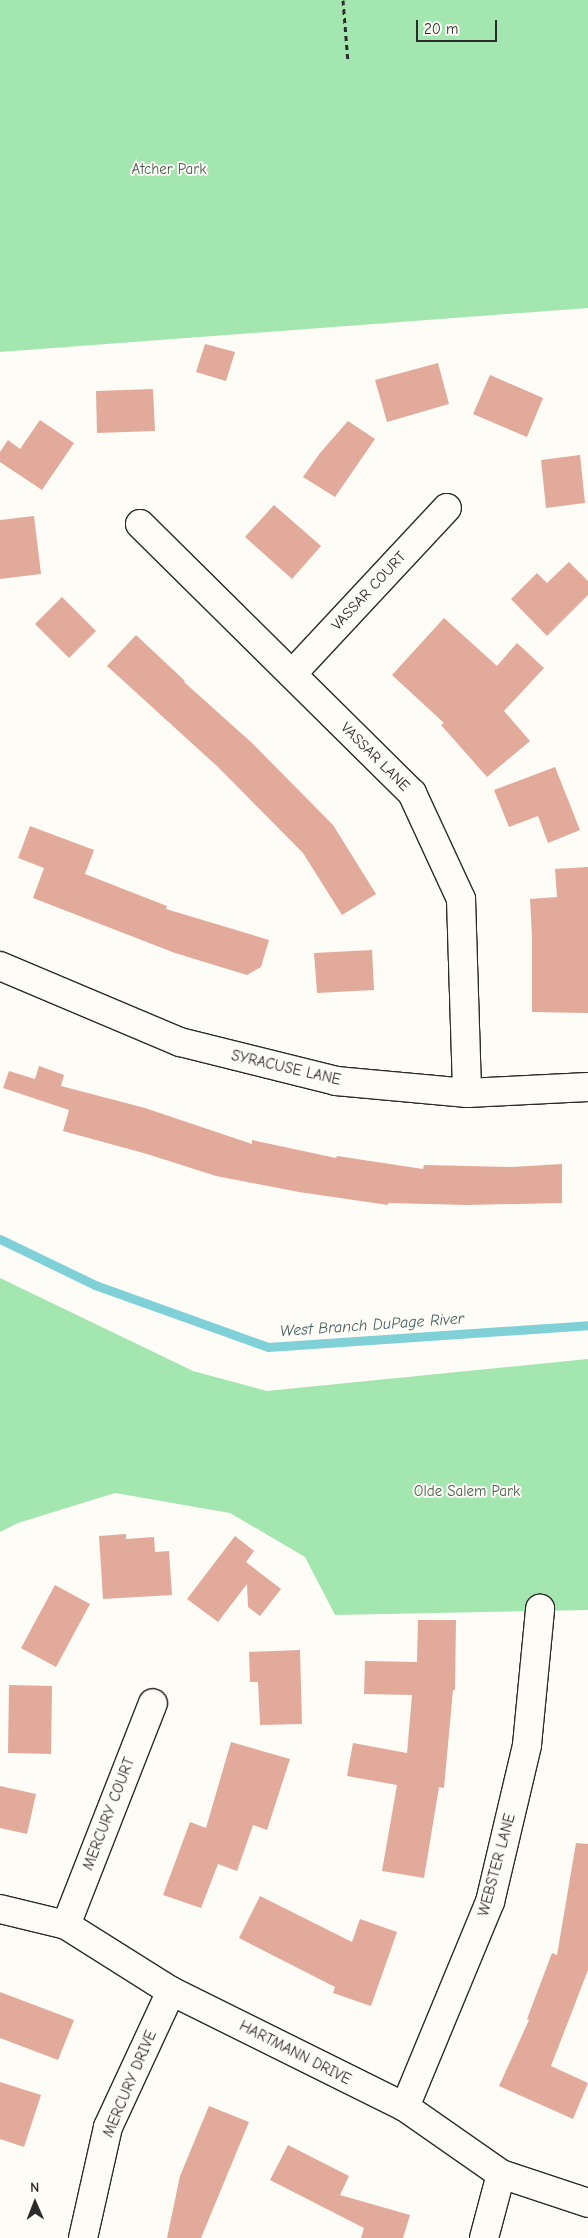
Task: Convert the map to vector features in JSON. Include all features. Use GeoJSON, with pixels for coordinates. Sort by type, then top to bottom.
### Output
{"type":"FeatureCollection","features":[{"type":"Feature","properties":{"kind":"street","name":"VASSAR COURT"},"geometry":{"type":"LineString","coordinates":[[292,674],[447,508]]}},
{"type":"Feature","properties":{"kind":"street","name":"VASSAR LANE"},"geometry":{"type":"LineString","coordinates":[[140,524],[412,793],[461,899],[467,1093]]}},
{"type":"Feature","properties":{"kind":"street","name":"SYRACUSE LANE"},"geometry":{"type":"LineString","coordinates":[[0,966],[180,1042],[336,1081],[467,1093],[588,1087]]}},
{"type":"Feature","properties":{"kind":"street","name":"WEBSTER LANE"},"geometry":{"type":"LineString","coordinates":[[405,2108],[490,1902],[527,1745],[540,1608]]}},
{"type":"Feature","properties":{"kind":"street","name":"MERCURY COURT"},"geometry":{"type":"LineString","coordinates":[[66,1925],[153,1703]]}},
{"type":"Feature","properties":{"kind":"street","name":"HARTMANN DRIVE"},"geometry":{"type":"LineString","coordinates":[[0,1909],[66,1925],[171,1991],[405,2108],[501,2174],[588,2203]]}},
{"type":"Feature","properties":{"kind":"street","name":"MERCURY DRIVE"},"geometry":{"type":"LineString","coordinates":[[83,2238],[108,2127],[171,1991]]}},
{"type":"Feature","properties":{"kind":"street"},"geometry":{"type":"LineString","coordinates":[[484,2238],[501,2174]]}},
{"type":"Feature","properties":{"kind":"path"},"geometry":{"type":"LineString","coordinates":[[343,0],[348,62]]}},
{"type":"Feature","properties":{"kind":"green space","name":"Atcher Park"},"geometry":{"type":"Polygon","coordinates":[[[0,0],[588,0],[588,308],[0,352],[0,0]]]}},
{"type":"Feature","properties":{"kind":"green space","name":"Olde Salem Park"},"geometry":{"type":"Polygon","coordinates":[[[0,1278],[193,1371],[267,1391],[588,1359],[588,1610],[335,1615],[305,1557],[230,1513],[115,1493],[18,1523],[0,1532],[0,1278]]]}},
{"type":"Feature","properties":{"kind":"building"},"geometry":{"type":"Polygon","coordinates":[[[205,344],[235,352],[226,381],[196,372],[205,344]]]}},
{"type":"Feature","properties":{"kind":"building"},"geometry":{"type":"Polygon","coordinates":[[[438,363],[449,404],[387,422],[375,380],[438,363]]]}},
{"type":"Feature","properties":{"kind":"building"},"geometry":{"type":"Polygon","coordinates":[[[490,375],[543,398],[527,437],[473,414],[490,375]]]}},
{"type":"Feature","properties":{"kind":"building"},"geometry":{"type":"Polygon","coordinates":[[[153,389],[155,431],[97,433],[96,391],[153,389]]]}},
{"type":"Feature","properties":{"kind":"building"},"geometry":{"type":"Polygon","coordinates":[[[40,420],[74,443],[42,490],[0,462],[0,452],[8,440],[20,449],[40,420]]]}},
{"type":"Feature","properties":{"kind":"building"},"geometry":{"type":"Polygon","coordinates":[[[348,421],[375,439],[335,497],[303,477],[320,453],[348,421]]]}},
{"type":"Feature","properties":{"kind":"building"},"geometry":{"type":"Polygon","coordinates":[[[580,455],[585,503],[546,508],[541,460],[580,455]]]}},
{"type":"Feature","properties":{"kind":"building"},"geometry":{"type":"Polygon","coordinates":[[[274,505],[321,546],[292,579],[245,537],[274,505]]]}},
{"type":"Feature","properties":{"kind":"building"},"geometry":{"type":"Polygon","coordinates":[[[34,516],[41,574],[0,579],[0,520],[34,516]]]}},
{"type":"Feature","properties":{"kind":"building"},"geometry":{"type":"Polygon","coordinates":[[[569,562],[588,581],[588,595],[547,636],[511,599],[537,573],[547,583],[569,562]]]}},
{"type":"Feature","properties":{"kind":"building"},"geometry":{"type":"Polygon","coordinates":[[[62,597],[96,631],[69,658],[35,624],[62,597]]]}},
{"type":"Feature","properties":{"kind":"building"},"geometry":{"type":"Polygon","coordinates":[[[444,618],[497,666],[517,643],[544,668],[504,711],[530,741],[487,777],[441,725],[444,723],[392,675],[444,618]]]}},
{"type":"Feature","properties":{"kind":"building"},"geometry":{"type":"Polygon","coordinates":[[[136,635],[184,682],[252,743],[333,825],[376,894],[342,915],[303,853],[218,767],[107,666],[136,635]]]}},
{"type":"Feature","properties":{"kind":"building"},"geometry":{"type":"Polygon","coordinates":[[[555,767],[580,830],[548,843],[538,816],[509,827],[494,790],[555,767]]]}},
{"type":"Feature","properties":{"kind":"building"},"geometry":{"type":"Polygon","coordinates":[[[30,826],[94,850],[85,874],[167,906],[166,909],[269,940],[261,967],[247,975],[175,953],[33,898],[44,868],[18,858],[30,826]]]}},
{"type":"Feature","properties":{"kind":"building"},"geometry":{"type":"Polygon","coordinates":[[[588,867],[588,1013],[532,1012],[530,899],[557,897],[555,869],[588,867]]]}},
{"type":"Feature","properties":{"kind":"building"},"geometry":{"type":"Polygon","coordinates":[[[372,950],[374,990],[317,993],[314,953],[372,950]]]}},
{"type":"Feature","properties":{"kind":"building"},"geometry":{"type":"Polygon","coordinates":[[[39,1066],[64,1075],[61,1086],[145,1108],[252,1144],[252,1140],[336,1158],[337,1156],[423,1169],[424,1165],[512,1167],[562,1164],[562,1203],[467,1205],[388,1203],[388,1205],[299,1192],[216,1176],[147,1154],[63,1131],[69,1110],[3,1088],[9,1071],[35,1079],[39,1066]]]}},
{"type":"Feature","properties":{"kind":"building"},"geometry":{"type":"Polygon","coordinates":[[[126,1534],[126,1539],[154,1537],[155,1552],[169,1551],[172,1595],[103,1599],[99,1536],[126,1534]]]}},
{"type":"Feature","properties":{"kind":"building"},"geometry":{"type":"Polygon","coordinates":[[[235,1536],[254,1551],[246,1562],[281,1589],[260,1616],[248,1607],[247,1584],[218,1622],[187,1599],[235,1536]]]}},
{"type":"Feature","properties":{"kind":"building"},"geometry":{"type":"Polygon","coordinates":[[[55,1585],[90,1604],[56,1667],[21,1648],[55,1585]]]}},
{"type":"Feature","properties":{"kind":"building"},"geometry":{"type":"Polygon","coordinates":[[[418,1620],[456,1620],[455,1690],[453,1690],[444,1788],[439,1787],[424,1878],[382,1871],[397,1785],[347,1776],[353,1743],[407,1753],[412,1695],[364,1694],[365,1661],[417,1662],[418,1620]]]}},
{"type":"Feature","properties":{"kind":"building"},"geometry":{"type":"Polygon","coordinates":[[[300,1650],[302,1724],[260,1725],[258,1682],[250,1682],[249,1652],[300,1650]]]}},
{"type":"Feature","properties":{"kind":"building"},"geometry":{"type":"Polygon","coordinates":[[[9,1685],[52,1686],[51,1754],[8,1753],[9,1685]]]}},
{"type":"Feature","properties":{"kind":"building"},"geometry":{"type":"Polygon","coordinates":[[[231,1742],[290,1759],[267,1830],[253,1825],[237,1871],[218,1864],[201,1908],[163,1895],[190,1822],[206,1828],[231,1742]]]}},
{"type":"Feature","properties":{"kind":"building"},"geometry":{"type":"Polygon","coordinates":[[[0,1786],[36,1794],[27,1834],[0,1828],[0,1786]]]}},
{"type":"Feature","properties":{"kind":"building"},"geometry":{"type":"Polygon","coordinates":[[[576,1843],[588,1844],[588,1970],[551,2066],[588,2083],[573,2119],[499,2086],[529,2020],[527,2019],[552,1953],[557,1955],[576,1843]]]}},
{"type":"Feature","properties":{"kind":"building"},"geometry":{"type":"Polygon","coordinates":[[[260,1896],[352,1942],[360,1919],[397,1932],[371,2006],[333,1993],[335,1987],[239,1938],[260,1896]]]}},
{"type":"Feature","properties":{"kind":"building"},"geometry":{"type":"Polygon","coordinates":[[[0,1992],[74,2020],[58,2060],[0,2038],[0,1992]]]}},
{"type":"Feature","properties":{"kind":"building"},"geometry":{"type":"Polygon","coordinates":[[[0,2082],[41,2095],[24,2147],[0,2139],[0,2082]]]}},
{"type":"Feature","properties":{"kind":"building"},"geometry":{"type":"Polygon","coordinates":[[[209,2106],[249,2122],[201,2238],[167,2238],[180,2176],[209,2106]]]}},
{"type":"Feature","properties":{"kind":"building"},"geometry":{"type":"Polygon","coordinates":[[[288,2145],[349,2176],[340,2195],[410,2215],[403,2238],[361,2238],[364,2228],[270,2180],[288,2145]]]}},
{"type":"Feature","properties":{"kind":"waterway","name":"West Branch DuPage River"},"geometry":{"type":"LineString","coordinates":[[0,1239],[95,1285],[268,1347],[588,1325]]}}]}
